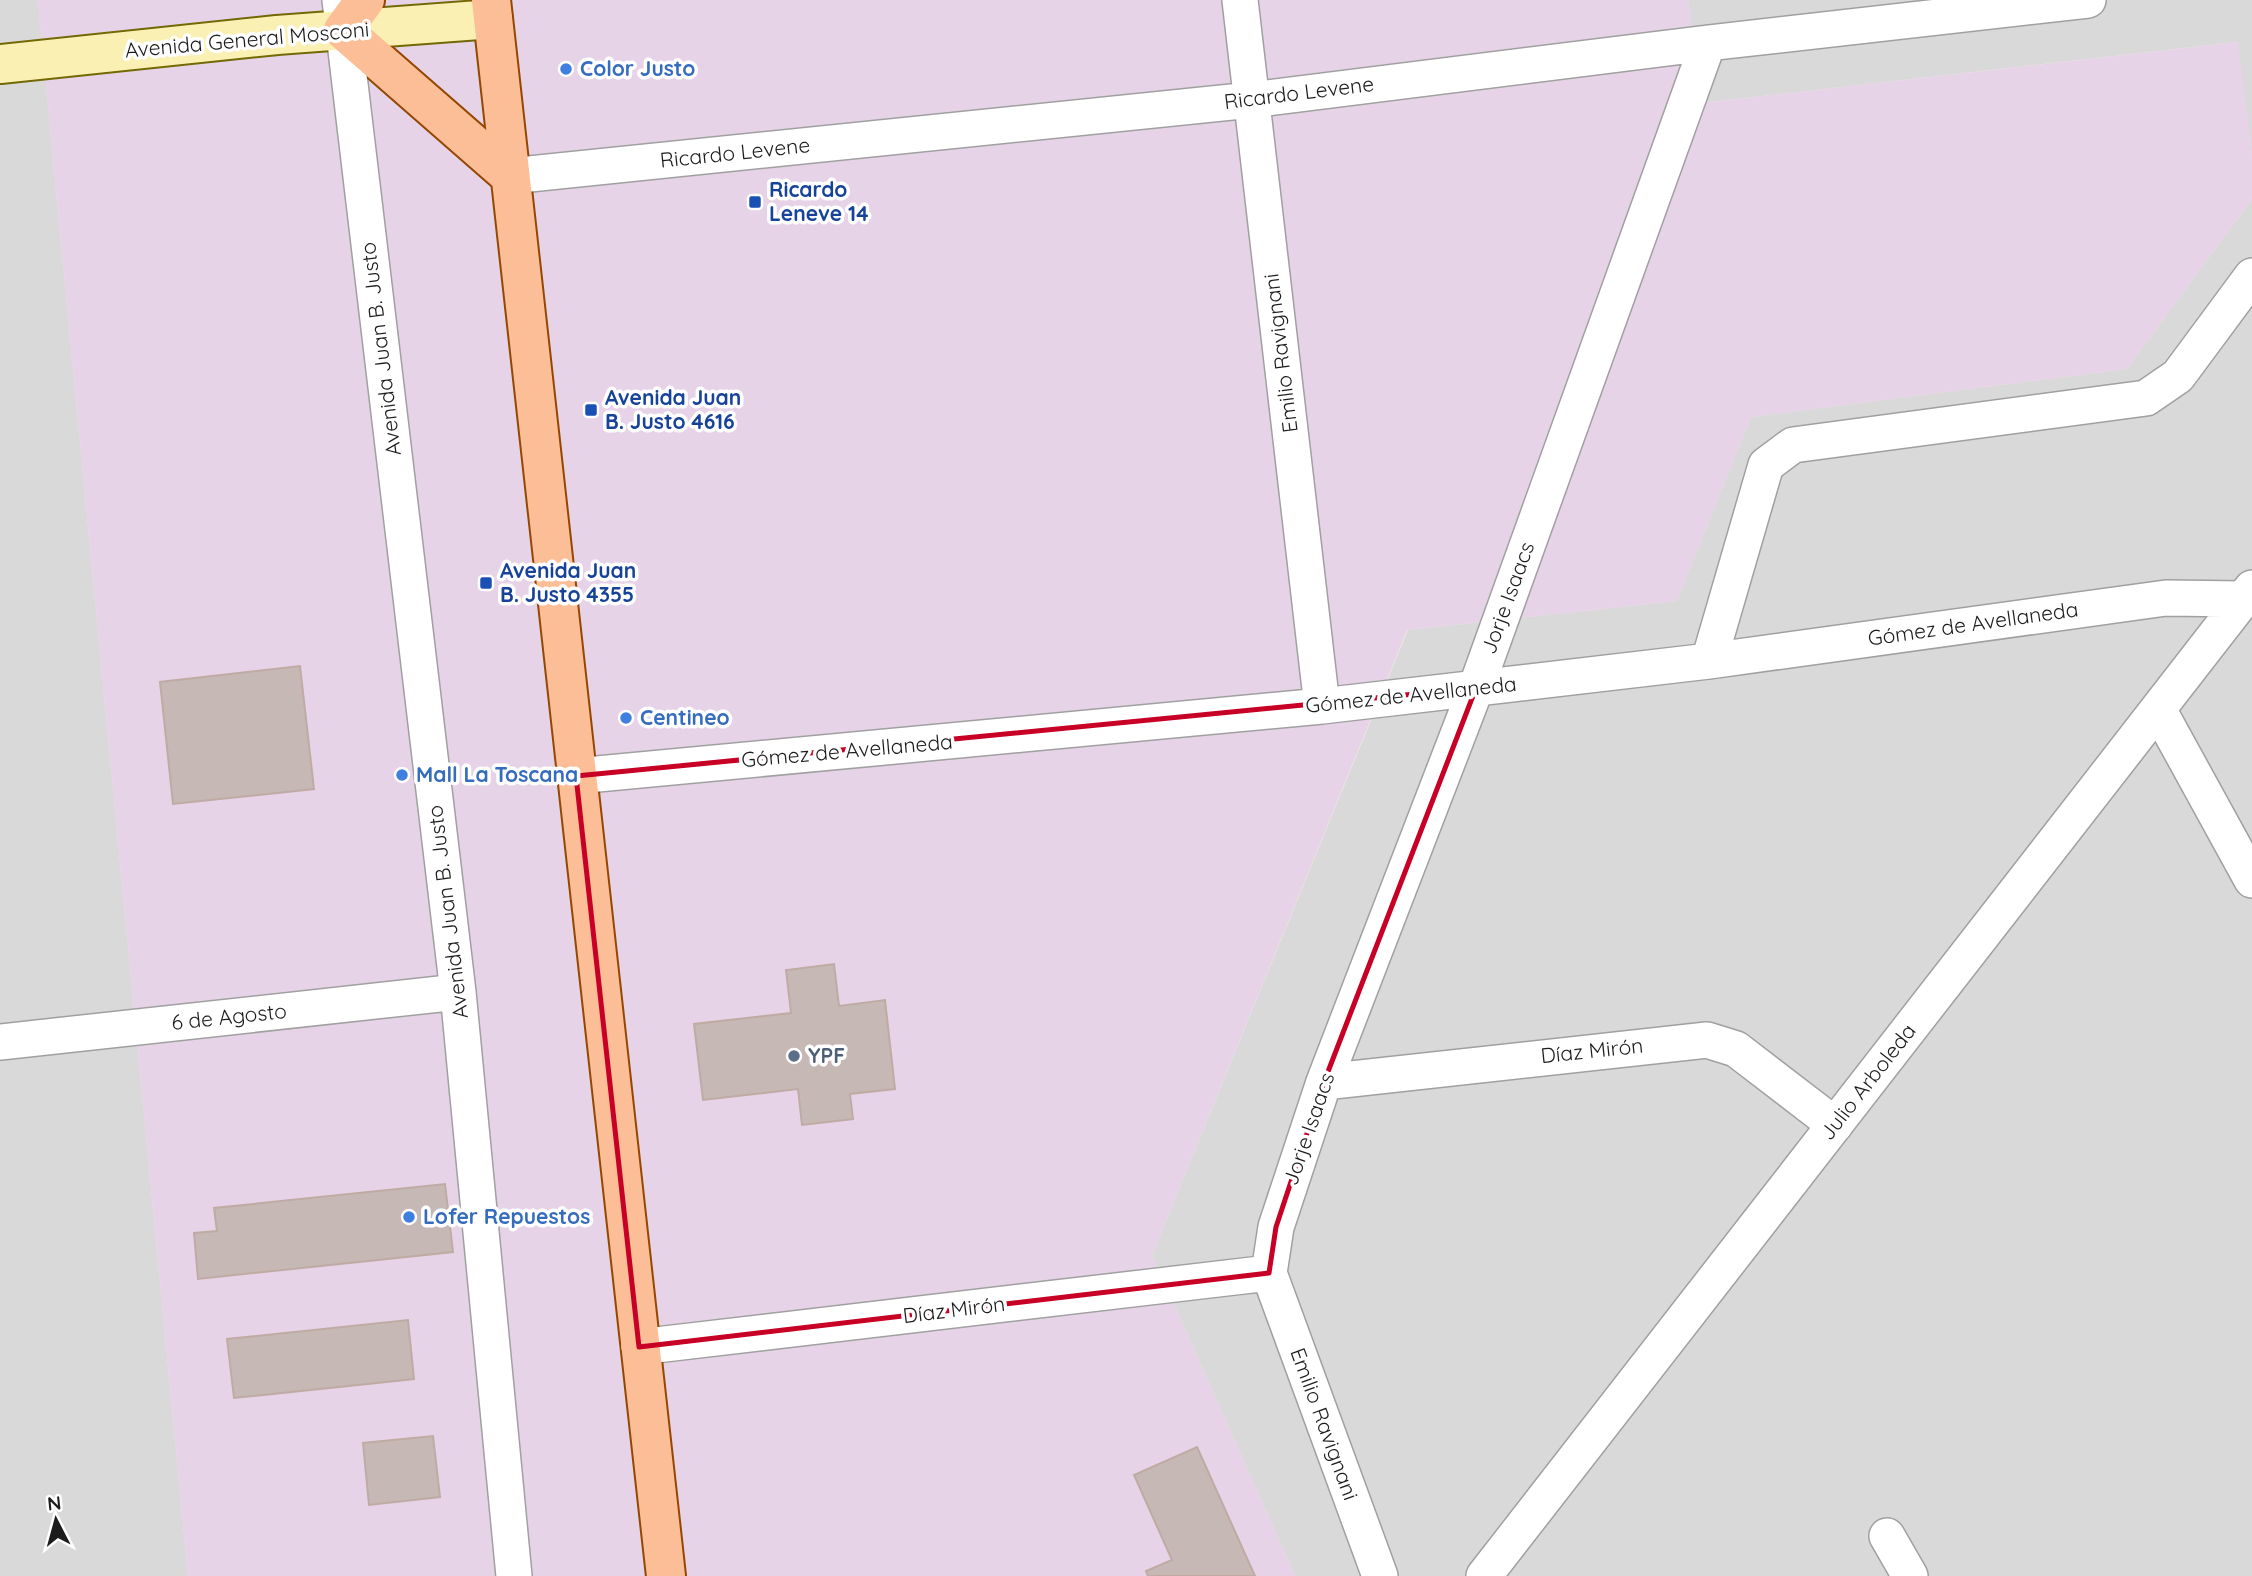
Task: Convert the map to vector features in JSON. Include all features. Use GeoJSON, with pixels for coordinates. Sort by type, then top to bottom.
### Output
{"type":"FeatureCollection","features":[{"type":"Feature","properties":{"kind":"main road","name":"Avenida General Mosconi"},"geometry":{"type":"LineString","coordinates":[[0,64],[349,10],[492,10]]}},
{"type":"Feature","properties":{"kind":"main road"},"geometry":{"type":"LineString","coordinates":[[349,10],[510,176]]}},
{"type":"Feature","properties":{"kind":"main road"},"geometry":{"type":"LineString","coordinates":[[492,10],[666,1576]]}},
{"type":"Feature","properties":{"kind":"street","name":"Emilio Ravignani"},"geometry":{"type":"LineString","coordinates":[[1240,0],[1322,706]]}},
{"type":"Feature","properties":{"kind":"street","name":"Ricardo Levene"},"geometry":{"type":"LineString","coordinates":[[510,176],[1251,100],[1708,43],[1894,10],[2088,0]]}},
{"type":"Feature","properties":{"kind":"street","name":"Avenida Juan B. Justo"},"geometry":{"type":"LineString","coordinates":[[349,10],[458,992],[513,1576]]}},
{"type":"Feature","properties":{"kind":"street","name":"Jorje Isaacs"},"geometry":{"type":"LineString","coordinates":[[1269,1273],[1276,1227],[1324,1082],[1476,688],[1708,43]]}},
{"type":"Feature","properties":{"kind":"street"},"geometry":{"type":"LineString","coordinates":[[1709,661],[1766,465],[1793,444],[2146,398],[2178,376],[2252,276]]}},
{"type":"Feature","properties":{"kind":"street","name":"Gómez de Avellaneda"},"geometry":{"type":"LineString","coordinates":[[576,776],[1322,706],[1709,661],[2166,598],[2248,594]]}},
{"type":"Feature","properties":{"kind":"street","name":"Julio Arboleda"},"geometry":{"type":"LineString","coordinates":[[1484,1576],[2248,594]]}},
{"type":"Feature","properties":{"kind":"street"},"geometry":{"type":"LineString","coordinates":[[2158,709],[2252,880]]}},
{"type":"Feature","properties":{"kind":"street","name":"6 de Agosto"},"geometry":{"type":"LineString","coordinates":[[0,1041],[458,992]]}},
{"type":"Feature","properties":{"kind":"street","name":"Díaz Mirón"},"geometry":{"type":"LineString","coordinates":[[1324,1082],[1707,1040],[1737,1049],[1835,1125]]}},
{"type":"Feature","properties":{"kind":"street","name":"Emilio Ravignani"},"geometry":{"type":"LineString","coordinates":[[1269,1273],[1380,1576]]}},
{"type":"Feature","properties":{"kind":"street","name":"Díaz Mirón"},"geometry":{"type":"LineString","coordinates":[[639,1347],[1269,1273]]}},
{"type":"Feature","properties":{"kind":"street"},"geometry":{"type":"LineString","coordinates":[[1887,1536],[1910,1576]]}},
{"type":"Feature","properties":{"kind":"highlighted area"},"geometry":{"type":"Polygon","coordinates":[[[1476,688],[1324,1082],[1276,1227],[1269,1273],[639,1347],[576,776],[1476,688]]]}},
{"type":"Feature","properties":{"kind":"shaded area"},"geometry":{"type":"Polygon","coordinates":[[[0,0],[38,0],[188,1576],[0,1576],[0,0]]]}},
{"type":"Feature","properties":{"kind":"shaded area"},"geometry":{"type":"Polygon","coordinates":[[[38,0],[1688,0],[1701,103],[2238,42],[2252,156],[2252,199],[2127,369],[1751,417],[1677,601],[1407,630],[1152,1255],[1295,1576],[188,1576],[38,0]]]}},
{"type":"Feature","properties":{"kind":"shaded area"},"geometry":{"type":"Polygon","coordinates":[[[1688,0],[2252,0],[2252,156],[2237,42],[1700,103],[1688,0]]]}},
{"type":"Feature","properties":{"kind":"shaded area"},"geometry":{"type":"Polygon","coordinates":[[[2252,199],[2252,1576],[1295,1576],[1152,1255],[1408,630],[1677,601],[1751,417],[2127,369],[2252,199]]]}},
{"type":"Feature","properties":{"kind":"building"},"geometry":{"type":"Polygon","coordinates":[[[300,666],[314,789],[173,804],[160,682],[300,666]]]}},
{"type":"Feature","properties":{"kind":"building","name":"YPF"},"geometry":{"type":"Polygon","coordinates":[[[834,964],[839,1006],[885,1000],[895,1089],[850,1094],[853,1119],[802,1125],[798,1089],[703,1100],[694,1024],[791,1013],[786,970],[834,964]]]}},
{"type":"Feature","properties":{"kind":"building"},"geometry":{"type":"Polygon","coordinates":[[[445,1184],[453,1252],[198,1279],[194,1233],[217,1231],[214,1208],[445,1184]]]}},
{"type":"Feature","properties":{"kind":"building"},"geometry":{"type":"Polygon","coordinates":[[[408,1320],[414,1379],[234,1398],[227,1339],[408,1320]]]}},
{"type":"Feature","properties":{"kind":"building"},"geometry":{"type":"Polygon","coordinates":[[[433,1436],[440,1497],[369,1505],[363,1443],[433,1436]]]}},
{"type":"Feature","properties":{"kind":"building"},"geometry":{"type":"Polygon","coordinates":[[[1197,1447],[1255,1576],[1148,1576],[1146,1571],[1172,1560],[1134,1475],[1197,1447]]]}},
{"type":"Feature","properties":{"kind":"place","name":"Color Justo"},"geometry":{"type":"Point","coordinates":[566,69]}},
{"type":"Feature","properties":{"kind":"place","name":"Ricardo Leneve 14"},"geometry":{"type":"Point","coordinates":[755,202]}},
{"type":"Feature","properties":{"kind":"place","name":"Avenida Juan B. Justo 4616"},"geometry":{"type":"Point","coordinates":[591,410]}},
{"type":"Feature","properties":{"kind":"place","name":"Avenida Juan B. Justo 4355"},"geometry":{"type":"Point","coordinates":[486,583]}},
{"type":"Feature","properties":{"kind":"place","name":"Centineo"},"geometry":{"type":"Point","coordinates":[626,718]}},
{"type":"Feature","properties":{"kind":"place","name":"Mall La Toscana"},"geometry":{"type":"Point","coordinates":[402,775]}},
{"type":"Feature","properties":{"kind":"place","name":"YPF"},"geometry":{"type":"Point","coordinates":[794,1056]}},
{"type":"Feature","properties":{"kind":"place","name":"Lofer Repuestos"},"geometry":{"type":"Point","coordinates":[409,1217]}}]}
